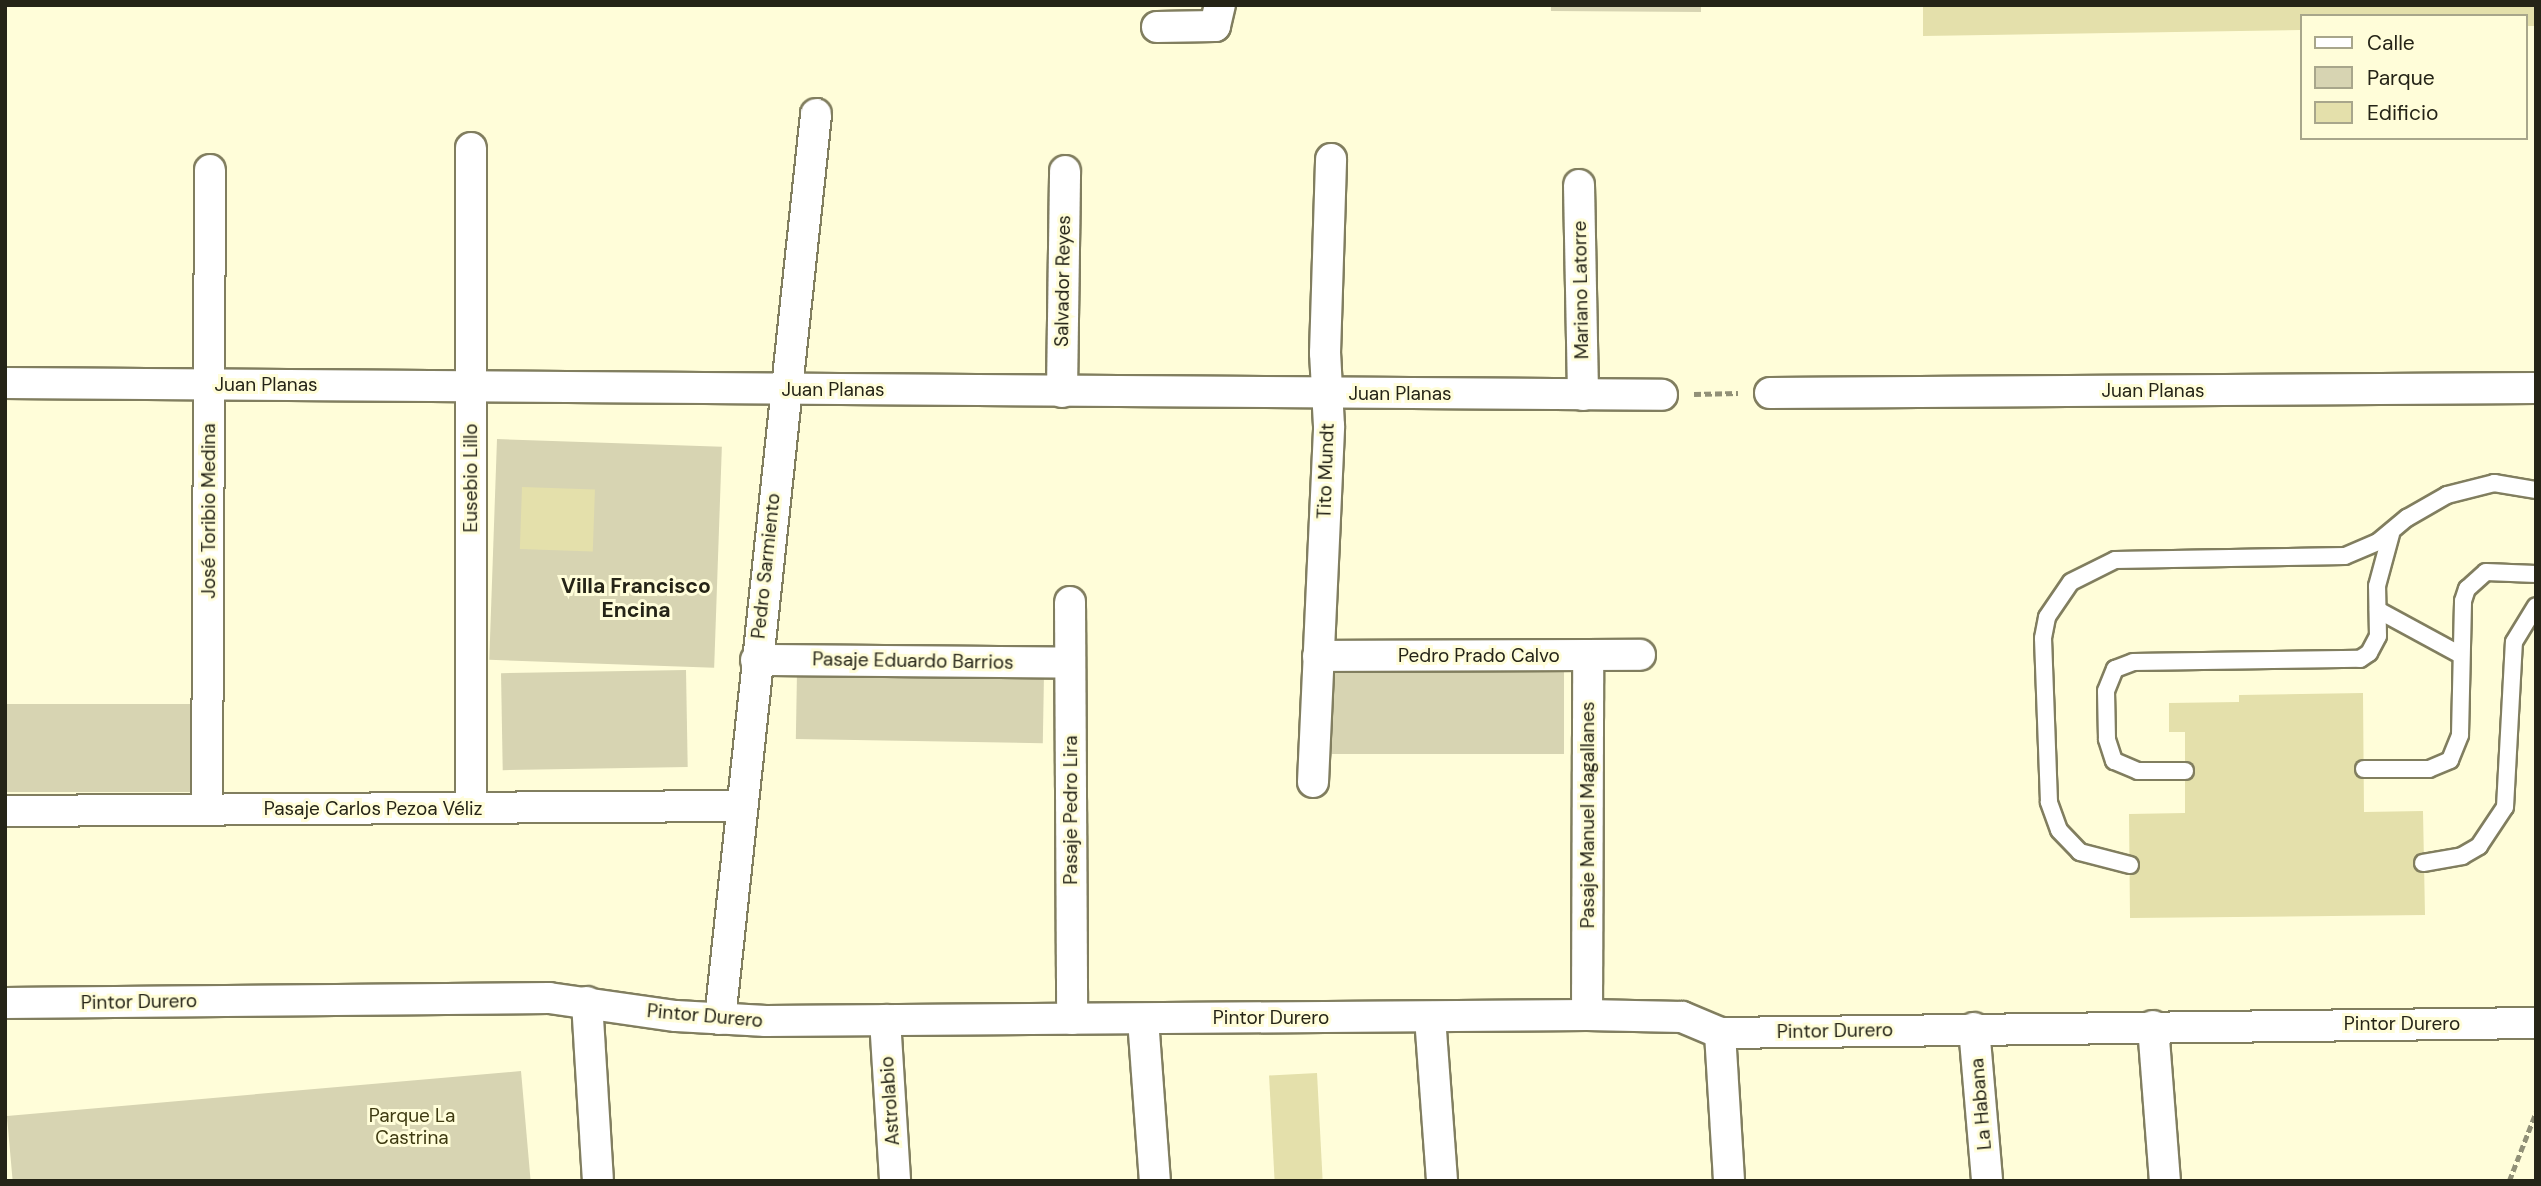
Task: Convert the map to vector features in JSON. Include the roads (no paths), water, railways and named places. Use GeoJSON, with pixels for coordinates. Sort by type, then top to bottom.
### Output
{"type":"FeatureCollection","features":[{"type":"Feature","properties":{"kind":"street"},"geometry":{"type":"LineString","coordinates":[[1157,27],[1215,26],[1220,5]]}},
{"type":"Feature","properties":{"kind":"street","name":"Pedro Sarmiento"},"geometry":{"type":"LineString","coordinates":[[720,1019],[740,806],[816,114]]}},
{"type":"Feature","properties":{"kind":"street","name":"Eusebio Lillo"},"geometry":{"type":"LineString","coordinates":[[471,148],[471,808]]}},
{"type":"Feature","properties":{"kind":"street","name":"Tito Mundt"},"geometry":{"type":"LineString","coordinates":[[1314,782],[1327,393],[1331,159]]}},
{"type":"Feature","properties":{"kind":"street","name":"José Toribio Medina"},"geometry":{"type":"LineString","coordinates":[[207,810],[210,170]]}},
{"type":"Feature","properties":{"kind":"street","name":"Salvador Reyes"},"geometry":{"type":"LineString","coordinates":[[1062,391],[1065,171]]}},
{"type":"Feature","properties":{"kind":"street","name":"Mariano Latorre"},"geometry":{"type":"LineString","coordinates":[[1579,185],[1583,395]]}},
{"type":"Feature","properties":{"kind":"street","name":"Juan Planas"},"geometry":{"type":"LineString","coordinates":[[5,383],[1662,395]]}},
{"type":"Feature","properties":{"kind":"street","name":"Juan Planas"},"geometry":{"type":"LineString","coordinates":[[1770,393],[2536,388]]}},
{"type":"Feature","properties":{"kind":"street","name":"Pasaje Pedro Lira"},"geometry":{"type":"LineString","coordinates":[[1070,602],[1072,1019]]}},
{"type":"Feature","properties":{"kind":"street","name":"Pasaje Manuel Magallanes"},"geometry":{"type":"LineString","coordinates":[[1587,1015],[1588,655]]}},
{"type":"Feature","properties":{"kind":"street","name":"Pedro Prado Calvo"},"geometry":{"type":"LineString","coordinates":[[1318,656],[1640,656]]}},
{"type":"Feature","properties":{"kind":"street","name":"Pasaje Eduardo Barrios"},"geometry":{"type":"LineString","coordinates":[[756,660],[1070,663]]}},
{"type":"Feature","properties":{"kind":"street","name":"Pasaje Carlos Pezoa Véliz"},"geometry":{"type":"LineString","coordinates":[[5,811],[740,806]]}},
{"type":"Feature","properties":{"kind":"street","name":"Pintor Durero"},"geometry":{"type":"LineString","coordinates":[[5,1003],[511,998],[587,1002],[720,1019],[1587,1015],[1682,1017],[1720,1033],[2536,1023]]}},
{"type":"Feature","properties":{"kind":"street"},"geometry":{"type":"LineString","coordinates":[[587,1002],[598,1181]]}},
{"type":"Feature","properties":{"kind":"street"},"geometry":{"type":"LineString","coordinates":[[1430,1017],[1442,1181]]}},
{"type":"Feature","properties":{"kind":"street"},"geometry":{"type":"LineString","coordinates":[[1143,1019],[1155,1181]]}},
{"type":"Feature","properties":{"kind":"street","name":"Astrolabio"},"geometry":{"type":"LineString","coordinates":[[885,1020],[895,1181]]}},
{"type":"Feature","properties":{"kind":"street"},"geometry":{"type":"LineString","coordinates":[[2153,1026],[2165,1181]]}},
{"type":"Feature","properties":{"kind":"street","name":"La Habana"},"geometry":{"type":"LineString","coordinates":[[1975,1028],[1987,1181]]}},
{"type":"Feature","properties":{"kind":"street"},"geometry":{"type":"LineString","coordinates":[[1720,1033],[1729,1181]]}},
{"type":"Feature","properties":{"kind":"lane"},"geometry":{"type":"LineString","coordinates":[[2130,865],[2080,852],[2053,817],[2043,638],[2057,598],[2085,572],[2115,560],[2328,559],[2361,551],[2423,507],[2471,488],[2506,484],[2536,490]]}},
{"type":"Feature","properties":{"kind":"lane"},"geometry":{"type":"LineString","coordinates":[[2185,771],[2138,771],[2114,761],[2107,739],[2106,691],[2115,669],[2133,662],[2360,660],[2375,645],[2381,561],[2392,531]]}},
{"type":"Feature","properties":{"kind":"lane"},"geometry":{"type":"LineString","coordinates":[[2364,769],[2429,769],[2450,760],[2460,736],[2463,600],[2474,580],[2500,570],[2536,574]]}},
{"type":"Feature","properties":{"kind":"lane"},"geometry":{"type":"LineString","coordinates":[[2423,863],[2462,856],[2479,846],[2505,807],[2514,642],[2536,606]]}},
{"type":"Feature","properties":{"kind":"lane"},"geometry":{"type":"LineString","coordinates":[[2378,610],[2461,655]]}},
{"type":"Feature","properties":{"kind":"district","name":"Villa Francisco Encina"},"geometry":{"type":"Point","coordinates":[636,598]}},
{"type":"Feature","properties":{"kind":"park label","name":"Parque La Castrina"},"geometry":{"type":"Point","coordinates":[412,1127]}}]}
